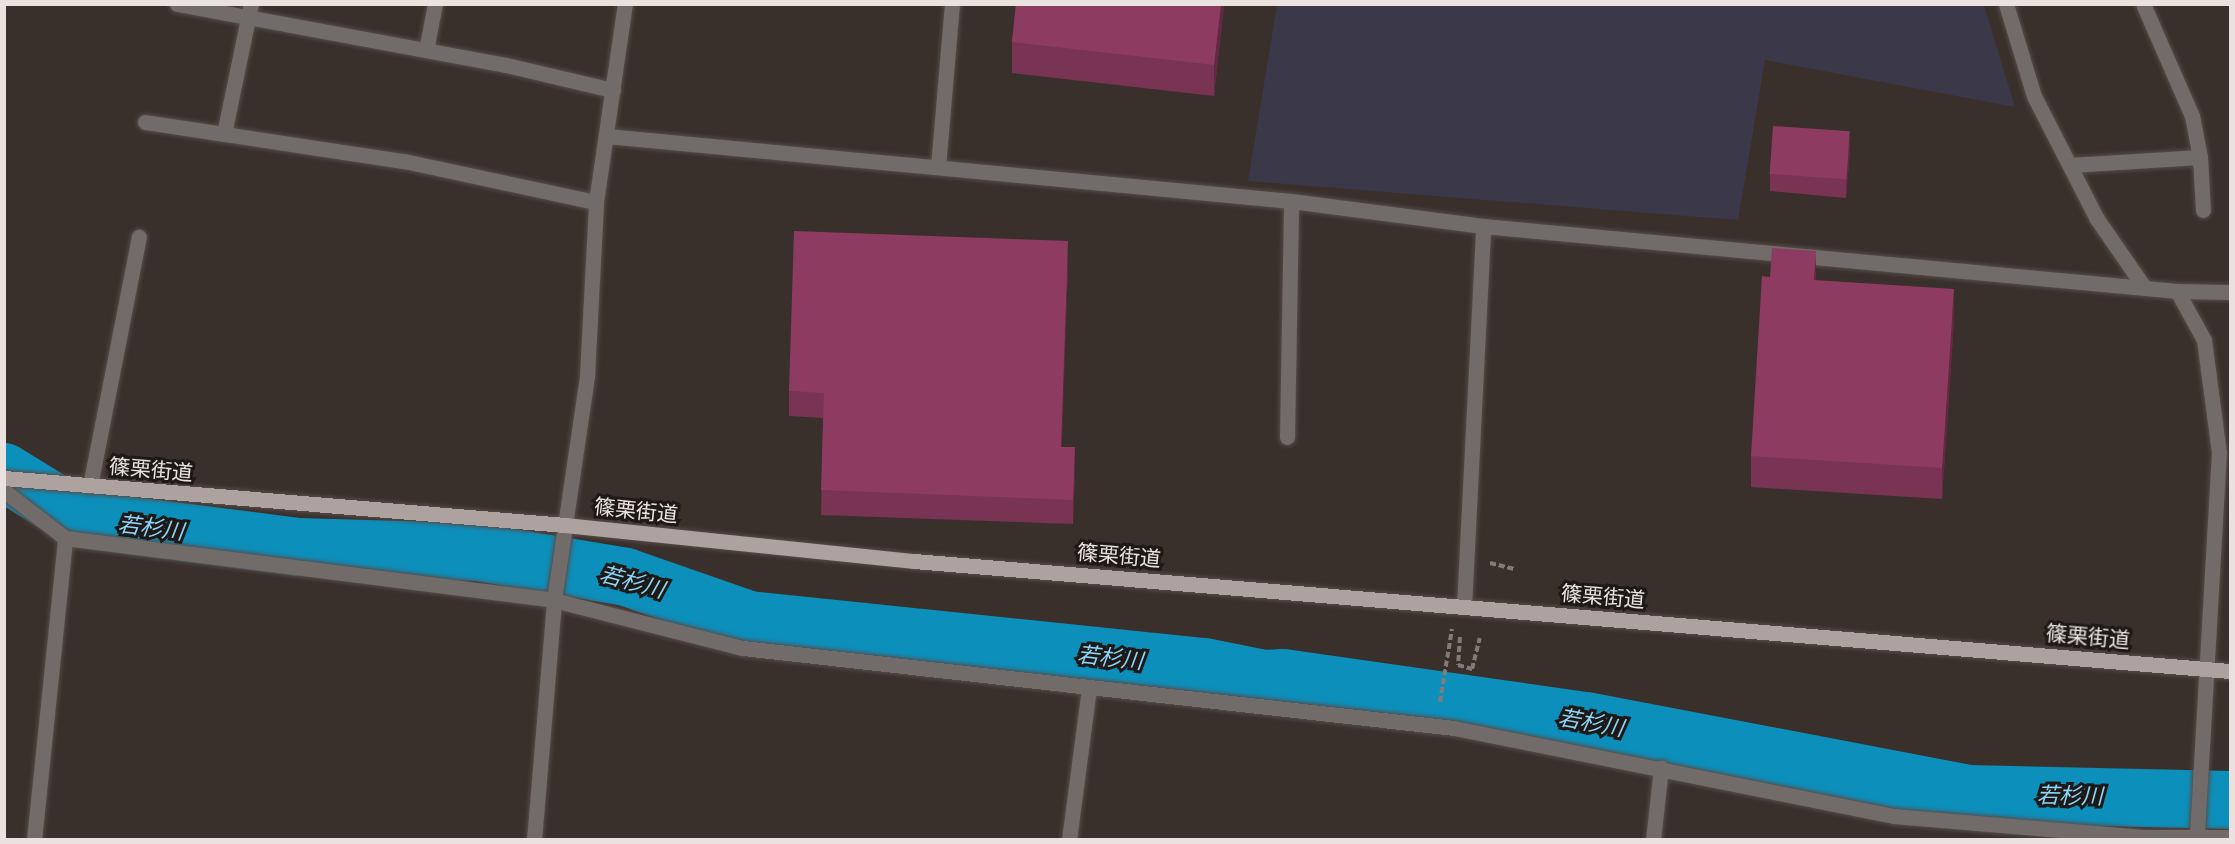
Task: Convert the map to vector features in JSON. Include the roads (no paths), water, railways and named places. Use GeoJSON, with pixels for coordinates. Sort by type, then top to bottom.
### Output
{"type":"FeatureCollection","features":[{"type":"Feature","properties":{"kind":"main road","name":"篠栗街道"},"geometry":{"type":"LineString","coordinates":[[5,478],[565,525],[914,561],[2230,671]]}},
{"type":"Feature","properties":{"kind":"street"},"geometry":{"type":"LineString","coordinates":[[177,4],[250,11],[613,90]]}},
{"type":"Feature","properties":{"kind":"street"},"geometry":{"type":"LineString","coordinates":[[426,50],[435,4]]}},
{"type":"Feature","properties":{"kind":"street"},"geometry":{"type":"LineString","coordinates":[[534,840],[554,600],[587,376],[596,202],[625,4]]}},
{"type":"Feature","properties":{"kind":"street"},"geometry":{"type":"LineString","coordinates":[[938,167],[952,4]]}},
{"type":"Feature","properties":{"kind":"street"},"geometry":{"type":"LineString","coordinates":[[2006,4],[2034,96],[2097,219],[2144,287]]}},
{"type":"Feature","properties":{"kind":"street"},"geometry":{"type":"LineString","coordinates":[[2143,4],[2192,116],[2200,157],[2203,210]]}},
{"type":"Feature","properties":{"kind":"street"},"geometry":{"type":"LineString","coordinates":[[224,134],[250,11]]}},
{"type":"Feature","properties":{"kind":"street"},"geometry":{"type":"LineString","coordinates":[[145,122],[404,161],[596,202]]}},
{"type":"Feature","properties":{"kind":"street"},"geometry":{"type":"LineString","coordinates":[[607,136],[1291,201],[1483,226],[2177,291],[2230,292]]}},
{"type":"Feature","properties":{"kind":"street"},"geometry":{"type":"LineString","coordinates":[[2070,165],[2200,157]]}},
{"type":"Feature","properties":{"kind":"street"},"geometry":{"type":"LineString","coordinates":[[1287,437],[1291,201]]}},
{"type":"Feature","properties":{"kind":"street"},"geometry":{"type":"LineString","coordinates":[[1459,606],[1483,226]]}},
{"type":"Feature","properties":{"kind":"street"},"geometry":{"type":"LineString","coordinates":[[84,486],[139,237]]}},
{"type":"Feature","properties":{"kind":"street"},"geometry":{"type":"LineString","coordinates":[[2177,291],[2204,340],[2218,452],[2197,836]]}},
{"type":"Feature","properties":{"kind":"street"},"geometry":{"type":"LineString","coordinates":[[4,491],[65,538],[554,600],[743,648],[1089,689],[1436,726],[1661,767],[1893,816],[2144,838],[2230,837]]}},
{"type":"Feature","properties":{"kind":"street"},"geometry":{"type":"LineString","coordinates":[[34,840],[65,538]]}},
{"type":"Feature","properties":{"kind":"street"},"geometry":{"type":"LineString","coordinates":[[1069,840],[1089,689]]}},
{"type":"Feature","properties":{"kind":"street"},"geometry":{"type":"LineString","coordinates":[[1653,840],[1661,767]]}},
{"type":"Feature","properties":{"kind":"waterway","name":"若杉川"},"geometry":{"type":"LineString","coordinates":[[4,472],[80,519],[298,547],[477,552],[626,577],[749,620],[1204,667],[1264,679],[1283,678],[1586,721],[1967,794],[2230,800]]}}]}
